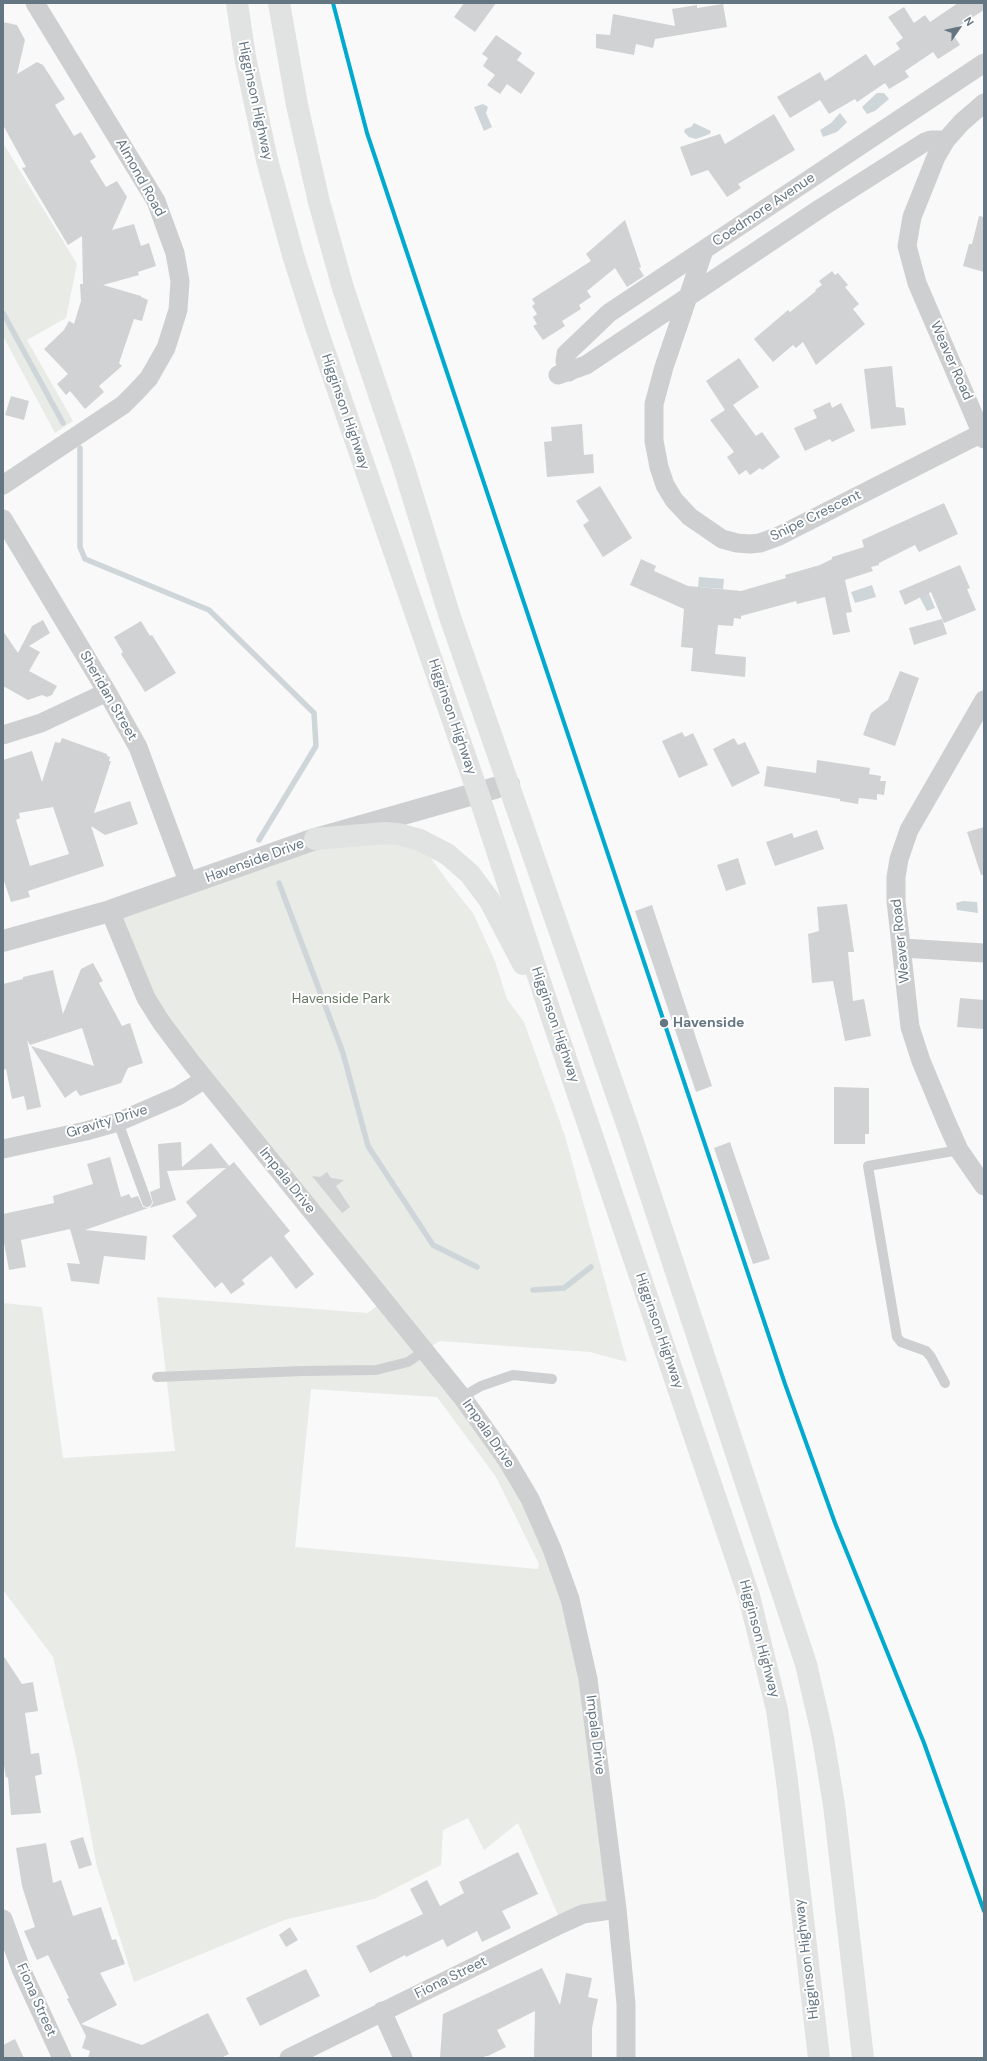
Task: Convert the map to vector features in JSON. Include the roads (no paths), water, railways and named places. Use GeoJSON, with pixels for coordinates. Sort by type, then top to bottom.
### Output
{"type":"FeatureCollection","features":[{"type":"Feature","properties":{"kind":"highway","name":"Higginson Highway"},"geometry":{"type":"LineString","coordinates":[[237,3],[245,57],[267,160],[293,255],[316,327],[478,793],[553,1021],[749,1596],[777,1710],[787,1781],[819,2058]]}},
{"type":"Feature","properties":{"kind":"highway"},"geometry":{"type":"LineString","coordinates":[[279,3],[297,105],[317,194],[343,288],[404,468],[450,617],[633,1140],[806,1664],[823,1738],[834,1805],[863,2058]]}},
{"type":"Feature","properties":{"kind":"highway"},"geometry":{"type":"LineString","coordinates":[[316,839],[385,833],[399,834],[420,840],[447,854],[470,874],[490,901],[553,1021]]}},
{"type":"Feature","properties":{"kind":"street","name":"Almond Road"},"geometry":{"type":"LineString","coordinates":[[3,485],[123,405],[136,392],[154,371],[166,348],[178,310],[180,281],[175,253],[156,201],[35,3]]}},
{"type":"Feature","properties":{"kind":"street","name":"Coedmore Avenue"},"geometry":{"type":"LineString","coordinates":[[688,297],[586,365],[563,374],[566,354],[609,313],[984,63]]}},
{"type":"Feature","properties":{"kind":"street"},"geometry":{"type":"LineString","coordinates":[[688,297],[821,208],[925,142],[931,140],[946,140],[961,123],[984,103]]}},
{"type":"Feature","properties":{"kind":"street","name":"Weaver Road"},"geometry":{"type":"LineString","coordinates":[[946,140],[936,158],[912,217],[908,233],[908,257],[917,283],[981,428]]}},
{"type":"Feature","properties":{"kind":"street","name":"Snipe Crescent"},"geometry":{"type":"LineString","coordinates":[[704,250],[664,367],[654,404],[654,441],[659,467],[665,485],[674,500],[690,517],[722,539],[737,543],[750,544],[760,543],[779,536],[981,428]]}},
{"type":"Feature","properties":{"kind":"street","name":"Sheridan Street"},"geometry":{"type":"LineString","coordinates":[[6,531],[107,692],[138,747],[189,884]]}},
{"type":"Feature","properties":{"kind":"street"},"geometry":{"type":"LineString","coordinates":[[3,735],[41,722],[107,692]]}},
{"type":"Feature","properties":{"kind":"street","name":"Weaver Road"},"geometry":{"type":"LineString","coordinates":[[984,700],[909,830],[902,847],[896,877],[896,901],[903,948],[910,1027],[921,1061],[960,1150],[984,1186]]}},
{"type":"Feature","properties":{"kind":"street","name":"Havenside Drive"},"geometry":{"type":"LineString","coordinates":[[3,941],[110,911],[316,839],[509,784]]}},
{"type":"Feature","properties":{"kind":"street","name":"Impala Drive"},"geometry":{"type":"LineString","coordinates":[[110,911],[146,998],[161,1022],[205,1079],[462,1397],[507,1460],[530,1499],[552,1549],[570,1599],[588,1679],[617,1909],[626,2004],[626,2058]]}},
{"type":"Feature","properties":{"kind":"street"},"geometry":{"type":"LineString","coordinates":[[903,948],[984,953]]}},
{"type":"Feature","properties":{"kind":"street","name":"Gravity Drive"},"geometry":{"type":"LineString","coordinates":[[3,1149],[86,1131],[118,1122],[178,1096],[205,1079]]}},
{"type":"Feature","properties":{"kind":"street","name":"Fiona Street"},"geometry":{"type":"LineString","coordinates":[[289,2058],[382,2011],[583,1914],[617,1909]]}},
{"type":"Feature","properties":{"kind":"street","name":"Fiona Street"},"geometry":{"type":"LineString","coordinates":[[3,1919],[21,1969],[62,2058]]}},
{"type":"Feature","properties":{"kind":"street"},"geometry":{"type":"LineString","coordinates":[[382,2011],[403,2058]]}},
{"type":"Feature","properties":{"kind":"lane"},"geometry":{"type":"LineString","coordinates":[[118,1122],[147,1202]]}},
{"type":"Feature","properties":{"kind":"lane"},"geometry":{"type":"LineString","coordinates":[[945,1383],[932,1357],[926,1351],[901,1342],[897,1337],[868,1166],[960,1150]]}},
{"type":"Feature","properties":{"kind":"lane"},"geometry":{"type":"LineString","coordinates":[[157,1377],[302,1371],[376,1370],[408,1362],[424,1351]]}},
{"type":"Feature","properties":{"kind":"lane"},"geometry":{"type":"LineString","coordinates":[[462,1397],[481,1386],[513,1375],[552,1379]]}},
{"type":"Feature","properties":{"kind":"waterway"},"geometry":{"type":"LineString","coordinates":[[3,313],[63,423]]}},
{"type":"Feature","properties":{"kind":"waterway"},"geometry":{"type":"LineString","coordinates":[[80,448],[80,547],[85,559],[209,610],[314,713],[316,746],[259,840]]}},
{"type":"Feature","properties":{"kind":"waterway"},"geometry":{"type":"LineString","coordinates":[[279,883],[343,1053],[368,1146],[433,1245],[477,1267]]}},
{"type":"Feature","properties":{"kind":"waterway"},"geometry":{"type":"LineString","coordinates":[[533,1290],[564,1288],[591,1267]]}},
{"type":"Feature","properties":{"kind":"place","name":"Havenside"},"geometry":{"type":"Point","coordinates":[664,1023]}},
{"type":"Feature","properties":{"kind":"park label","name":"Havenside Park"},"geometry":{"type":"Point","coordinates":[341,999]}}]}
